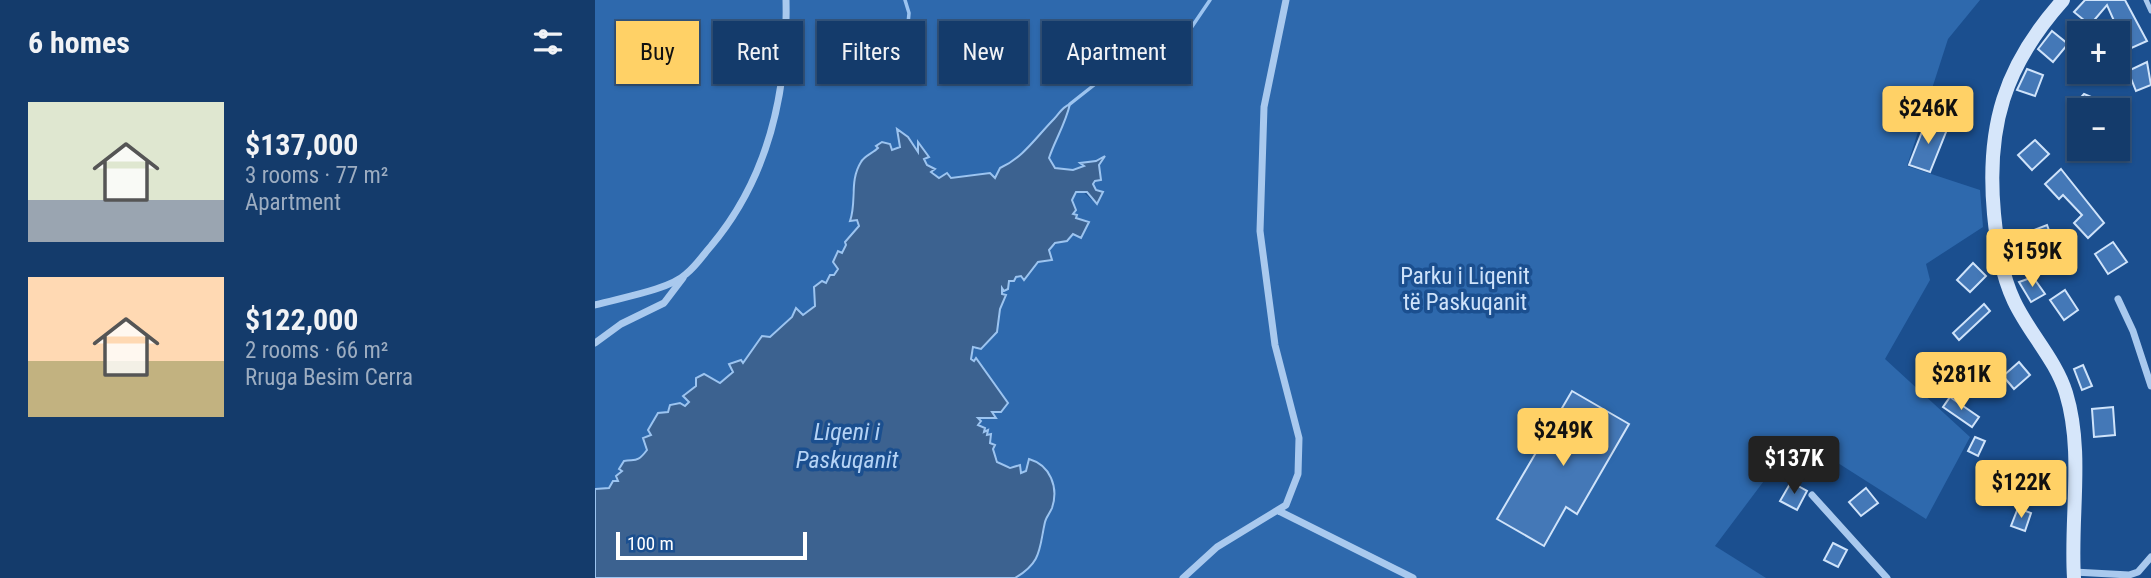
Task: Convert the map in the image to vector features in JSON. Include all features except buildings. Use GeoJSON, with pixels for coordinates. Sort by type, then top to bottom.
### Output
{"type":"FeatureCollection","features":[{"type":"Feature","properties":{"kind":"street"},"geometry":{"type":"LineString","coordinates":[[595,343],[621,324],[664,303],[736,213],[771,140],[784,56],[786,0]]}},
{"type":"Feature","properties":{"kind":"street"},"geometry":{"type":"LineString","coordinates":[[1183,578],[1217,547],[1279,511],[1292,494],[1298,474],[1299,446],[1275,345],[1260,220],[1267,88],[1286,0]]}},
{"type":"Feature","properties":{"kind":"street"},"geometry":{"type":"LineString","coordinates":[[2063,0],[2032,38],[2010,82],[1997,117],[1991,176],[2000,259],[2015,304],[2056,371],[2071,414],[2074,575],[2129,575],[2138,572],[2151,557]]}},
{"type":"Feature","properties":{"kind":"street"},"geometry":{"type":"LineString","coordinates":[[595,305],[685,276]]}},
{"type":"Feature","properties":{"kind":"street"},"geometry":{"type":"LineString","coordinates":[[2117,299],[2133,331],[2151,386]]}},
{"type":"Feature","properties":{"kind":"street"},"geometry":{"type":"LineString","coordinates":[[1812,495],[1887,578]]}},
{"type":"Feature","properties":{"kind":"street"},"geometry":{"type":"LineString","coordinates":[[1279,511],[1413,578]]}},
{"type":"Feature","properties":{"kind":"lane"},"geometry":{"type":"LineString","coordinates":[[2145,0],[2151,11]]}},
{"type":"Feature","properties":{"kind":"green space","name":"Parku i Liqenit të Paskuqanit"},"geometry":{"type":"Polygon","coordinates":[[[595,0],[1980,0],[1948,39],[1907,166],[1980,190],[1983,227],[1926,264],[1930,280],[1885,359],[1970,437],[1926,519],[1797,437],[1715,546],[1766,578],[1015,578],[1028,567],[1037,554],[1043,538],[1045,520],[1049,514],[1029,460],[1026,471],[1020,473],[1016,466],[1001,466],[989,443],[990,435],[978,425],[981,420],[976,418],[996,417],[991,412],[1000,411],[1008,403],[977,359],[970,359],[976,347],[997,332],[1005,296],[1002,294],[1002,287],[1007,287],[1009,280],[1014,281],[1021,275],[1025,279],[1038,262],[1050,257],[1049,249],[1073,233],[1081,238],[1072,214],[1072,196],[1081,190],[1092,200],[1101,191],[1096,190],[1093,185],[1099,179],[1100,162],[1096,161],[1079,170],[1055,168],[1049,159],[1069,105],[1062,109],[1022,152],[1000,168],[996,179],[990,173],[956,178],[942,175],[939,179],[924,159],[928,156],[919,143],[918,154],[908,137],[897,130],[900,147],[892,150],[877,146],[879,148],[862,159],[852,193],[853,219],[857,220],[859,226],[842,253],[834,258],[838,269],[833,276],[814,286],[815,306],[802,315],[796,308],[775,332],[766,339],[762,336],[745,361],[731,369],[729,377],[720,383],[711,380],[711,377],[696,378],[696,386],[684,394],[689,402],[685,406],[670,405],[667,412],[658,414],[649,431],[651,435],[646,439],[647,451],[635,462],[628,460],[616,476],[618,481],[608,488],[595,489],[595,0]]]}},
{"type":"Feature","properties":{"kind":"water","name":"Liqeni i Paskuqanit"},"geometry":{"type":"Polygon","coordinates":[[[1070,104],[1049,158],[1055,168],[1073,170],[1084,166],[1080,163],[1096,161],[1105,156],[1099,165],[1101,180],[1093,184],[1096,190],[1103,192],[1097,204],[1087,192],[1076,192],[1072,200],[1076,210],[1073,214],[1077,215],[1076,218],[1089,222],[1081,238],[1073,234],[1067,241],[1055,243],[1049,250],[1052,260],[1038,262],[1024,280],[1021,276],[1016,277],[1014,281],[1009,281],[1008,289],[1004,291],[1002,288],[1002,294],[1006,295],[1000,309],[997,332],[981,349],[973,347],[971,359],[974,361],[976,358],[1008,403],[1001,412],[992,412],[996,418],[978,418],[981,421],[978,425],[985,428],[984,432],[988,430],[987,435],[991,434],[990,443],[995,445],[993,449],[997,462],[1010,468],[1020,465],[1021,473],[1026,471],[1029,459],[1042,466],[1053,485],[1054,500],[1038,554],[1024,572],[1015,578],[595,578],[595,489],[609,488],[613,481],[618,481],[616,476],[622,471],[619,469],[624,461],[636,460],[644,454],[647,450],[643,438],[651,435],[648,430],[658,413],[668,412],[670,405],[680,403],[685,406],[689,402],[683,396],[696,386],[696,378],[704,374],[720,383],[733,372],[729,364],[741,360],[743,363],[762,336],[770,337],[792,317],[796,308],[803,315],[815,306],[814,287],[822,281],[826,283],[830,275],[834,275],[838,269],[833,262],[838,251],[842,253],[845,242],[859,226],[857,220],[850,221],[855,177],[862,160],[878,148],[876,146],[882,142],[890,144],[892,150],[900,147],[897,129],[908,137],[918,152],[918,142],[929,157],[924,159],[927,165],[935,169],[931,172],[939,178],[947,173],[951,178],[990,173],[995,178],[1000,168],[1023,153],[1070,104]]]}},
{"type":"Feature","properties":{"kind":"waterway"},"geometry":{"type":"LineString","coordinates":[[905,0],[908,21]]}},
{"type":"Feature","properties":{"kind":"waterway"},"geometry":{"type":"LineString","coordinates":[[1070,104],[1108,74],[1161,55],[1189,31],[1210,0]]}}]}
